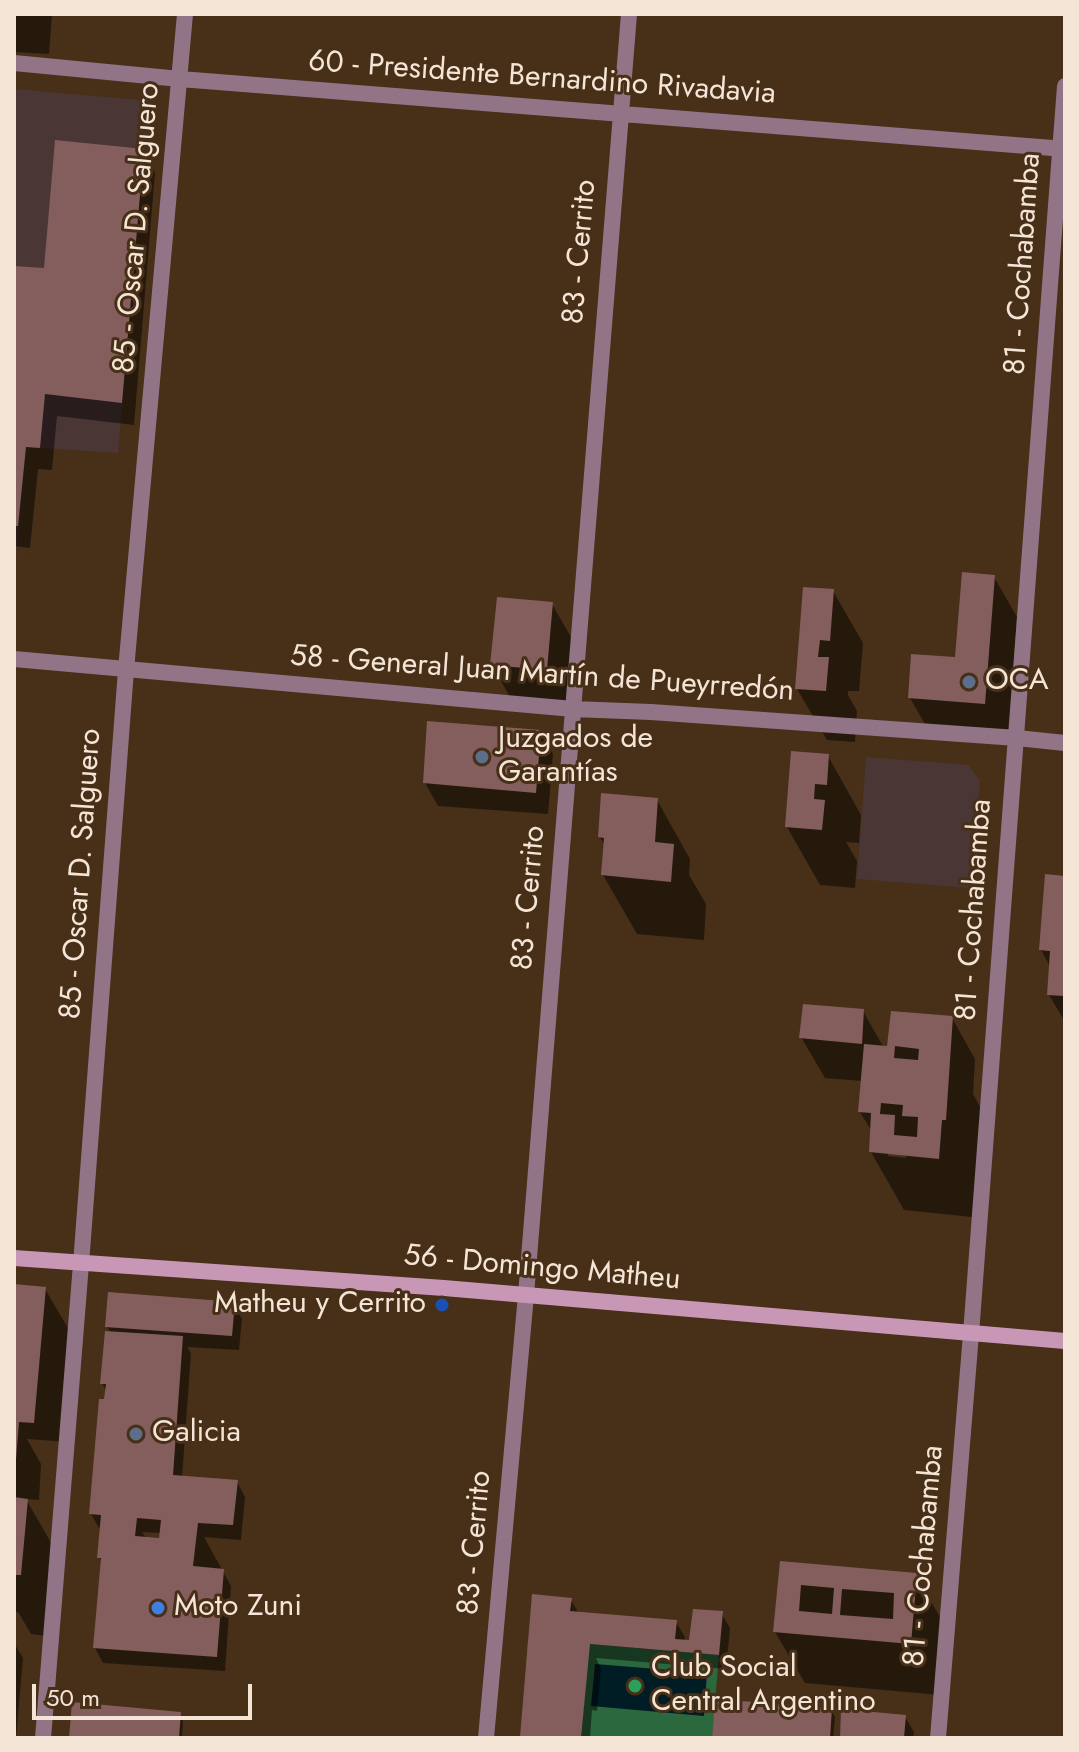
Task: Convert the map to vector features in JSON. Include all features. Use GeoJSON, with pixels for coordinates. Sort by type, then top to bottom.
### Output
{"type":"FeatureCollection","features":[{"type":"Feature","properties":{"kind":"street","name":"85 - Oscar D. Salguero"},"geometry":{"type":"LineString","coordinates":[[43,1738],[126,670],[185,14]]}},
{"type":"Feature","properties":{"kind":"street","name":"83 - Cerrito"},"geometry":{"type":"LineString","coordinates":[[486,1738],[526,1295],[629,14]]}},
{"type":"Feature","properties":{"kind":"street","name":"60 - Presidente Bernardino Rivadavia"},"geometry":{"type":"LineString","coordinates":[[14,63],[1063,149]]}},
{"type":"Feature","properties":{"kind":"street","name":"81 - Cochabamba"},"geometry":{"type":"LineString","coordinates":[[938,1738],[1063,149],[1065,86]]}},
{"type":"Feature","properties":{"kind":"street","name":"58 - General Juan Martín de Pueyrredón"},"geometry":{"type":"LineString","coordinates":[[14,659],[573,709],[667,713],[1065,743]]}},
{"type":"Feature","properties":{"kind":"street","name":"56 - Domingo Matheu"},"geometry":{"type":"LineString","coordinates":[[14,1258],[526,1295],[1065,1341]]}},
{"type":"Feature","properties":{"kind":"shaded area"},"geometry":{"type":"Polygon","coordinates":[[[14,89],[140,100],[147,110],[118,453],[26,447],[14,580],[14,89]]]}},
{"type":"Feature","properties":{"kind":"shaded area"},"geometry":{"type":"Polygon","coordinates":[[[866,757],[968,765],[980,780],[971,888],[857,879],[866,757]]]}},
{"type":"Feature","properties":{"kind":"green space","name":"Club Social Central Argentino"},"geometry":{"type":"Polygon","coordinates":[[[528,1639],[719,1655],[712,1738],[581,1738],[585,1689],[525,1684],[528,1639]]]}},
{"type":"Feature","properties":{"kind":"water"},"geometry":{"type":"Polygon","coordinates":[[[595,1664],[707,1673],[704,1716],[591,1706],[595,1664]]]}},
{"type":"Feature","properties":{"kind":"building"},"geometry":{"type":"Polygon","coordinates":[[[55,140],[144,149],[122,403],[45,394],[40,448],[26,447],[18,526],[14,526],[14,266],[44,268],[55,140]]]}},
{"type":"Feature","properties":{"kind":"building"},"geometry":{"type":"Polygon","coordinates":[[[962,572],[995,575],[985,704],[908,698],[911,654],[955,657],[962,572]]]}},
{"type":"Feature","properties":{"kind":"building"},"geometry":{"type":"Polygon","coordinates":[[[803,587],[834,589],[830,641],[820,640],[818,657],[829,657],[826,691],[795,689],[803,587]]]}},
{"type":"Feature","properties":{"kind":"building"},"geometry":{"type":"Polygon","coordinates":[[[497,597],[553,602],[547,670],[490,665],[497,597]]]}},
{"type":"Feature","properties":{"kind":"building","name":"Juzgados de Garantías"},"geometry":{"type":"Polygon","coordinates":[[[427,721],[541,730],[536,793],[423,783],[427,721]]]}},
{"type":"Feature","properties":{"kind":"building"},"geometry":{"type":"Polygon","coordinates":[[[791,751],[829,754],[827,785],[815,784],[814,799],[825,800],[822,830],[785,827],[791,751]]]}},
{"type":"Feature","properties":{"kind":"building"},"geometry":{"type":"Polygon","coordinates":[[[601,793],[658,798],[655,842],[674,844],[671,882],[601,875],[604,838],[598,837],[601,793]]]}},
{"type":"Feature","properties":{"kind":"building"},"geometry":{"type":"Polygon","coordinates":[[[1045,874],[1065,876],[1065,996],[1047,995],[1050,951],[1039,950],[1045,874]]]}},
{"type":"Feature","properties":{"kind":"building"},"geometry":{"type":"Polygon","coordinates":[[[803,1004],[864,1009],[862,1044],[799,1038],[803,1004]]]}},
{"type":"Feature","properties":{"kind":"building"},"geometry":{"type":"Polygon","coordinates":[[[891,1011],[953,1016],[946,1120],[942,1120],[939,1159],[869,1152],[871,1113],[858,1112],[864,1044],[887,1046],[891,1011]],[[895,1046],[894,1058],[918,1060],[919,1049],[895,1046]],[[881,1103],[880,1114],[895,1115],[894,1135],[917,1137],[918,1117],[902,1116],[903,1105],[881,1103]]]}},
{"type":"Feature","properties":{"kind":"building"},"geometry":{"type":"Polygon","coordinates":[[[14,1284],[46,1287],[34,1423],[19,1422],[16,1460],[14,1460],[14,1284]]]}},
{"type":"Feature","properties":{"kind":"building"},"geometry":{"type":"Polygon","coordinates":[[[108,1292],[235,1302],[232,1336],[105,1327],[108,1292]]]}},
{"type":"Feature","properties":{"kind":"building"},"geometry":{"type":"Polygon","coordinates":[[[105,1331],[183,1336],[173,1475],[238,1480],[233,1525],[198,1523],[193,1566],[224,1569],[217,1657],[93,1648],[101,1558],[97,1558],[101,1515],[89,1514],[99,1399],[104,1399],[106,1384],[100,1384],[105,1331]],[[137,1518],[135,1536],[159,1538],[161,1520],[137,1518]]]}},
{"type":"Feature","properties":{"kind":"building"},"geometry":{"type":"Polygon","coordinates":[[[14,1497],[28,1499],[21,1575],[14,1575],[14,1497]]]}},
{"type":"Feature","properties":{"kind":"building"},"geometry":{"type":"Polygon","coordinates":[[[780,1561],[917,1573],[911,1644],[773,1632],[780,1561]],[[801,1585],[799,1611],[832,1614],[834,1588],[801,1585]],[[842,1589],[840,1615],[893,1619],[894,1593],[842,1589]]]}},
{"type":"Feature","properties":{"kind":"building"},"geometry":{"type":"Polygon","coordinates":[[[532,1594],[572,1598],[570,1611],[677,1620],[675,1639],[689,1640],[693,1609],[723,1611],[719,1655],[590,1644],[581,1738],[520,1737],[532,1594]]]}},
{"type":"Feature","properties":{"kind":"building"},"geometry":{"type":"Polygon","coordinates":[[[715,1699],[832,1708],[830,1738],[712,1738],[715,1699]]]}},
{"type":"Feature","properties":{"kind":"building"},"geometry":{"type":"Polygon","coordinates":[[[72,1702],[181,1712],[179,1738],[69,1738],[72,1702]]]}},
{"type":"Feature","properties":{"kind":"building"},"geometry":{"type":"Polygon","coordinates":[[[841,1709],[906,1715],[904,1738],[840,1738],[841,1709]]]}},
{"type":"Feature","properties":{"kind":"place","name":"OCA"},"geometry":{"type":"Point","coordinates":[969,682]}},
{"type":"Feature","properties":{"kind":"place","name":"Juzgados de Garantías"},"geometry":{"type":"Point","coordinates":[482,757]}},
{"type":"Feature","properties":{"kind":"place","name":"Matheu y Cerrito"},"geometry":{"type":"Point","coordinates":[442,1305]}},
{"type":"Feature","properties":{"kind":"place","name":"Galicia"},"geometry":{"type":"Point","coordinates":[136,1434]}},
{"type":"Feature","properties":{"kind":"place","name":"Moto Zuni"},"geometry":{"type":"Point","coordinates":[158,1608]}},
{"type":"Feature","properties":{"kind":"place","name":"Club Social Central Argentino"},"geometry":{"type":"Point","coordinates":[635,1686]}}]}
